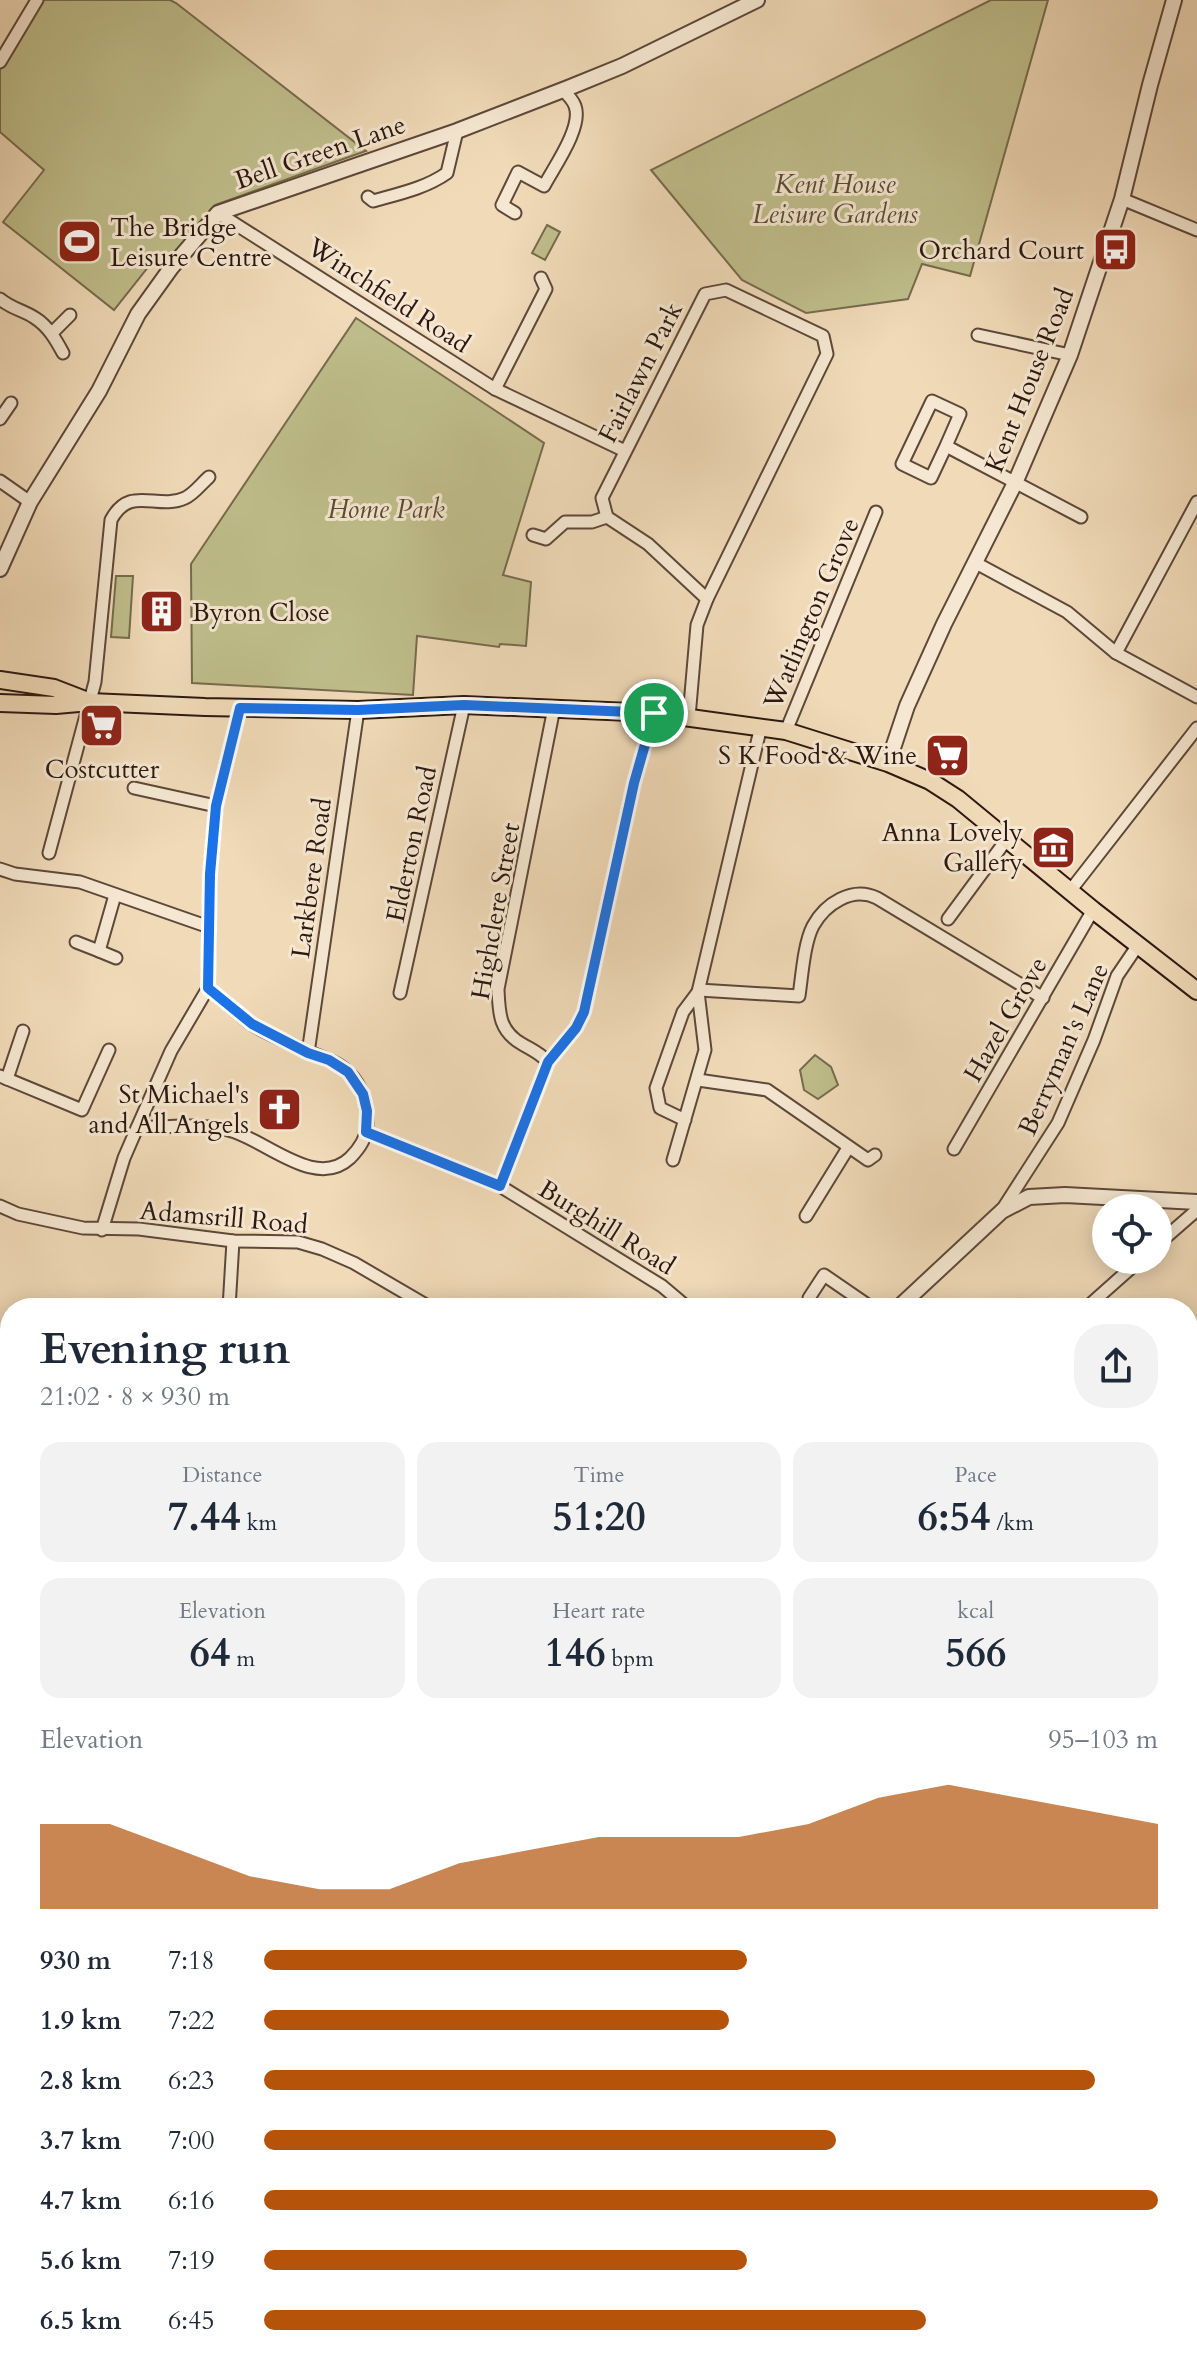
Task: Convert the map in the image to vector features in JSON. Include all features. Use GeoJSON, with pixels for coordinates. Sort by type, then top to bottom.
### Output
{"type":"FeatureCollection","features":[{"type":"Feature","properties":{"kind":"main road"},"geometry":{"type":"LineString","coordinates":[[0,680],[54,688],[90,702]]}},
{"type":"Feature","properties":{"kind":"main road"},"geometry":{"type":"LineString","coordinates":[[0,703],[56,705],[90,702],[358,710],[464,705],[554,708],[654,713],[786,731],[888,763],[940,787],[1196,988]]}},
{"type":"Feature","properties":{"kind":"street"},"geometry":{"type":"LineString","coordinates":[[0,62],[37,0]]}},
{"type":"Feature","properties":{"kind":"street","name":"Bell Green Lane"},"geometry":{"type":"LineString","coordinates":[[0,569],[30,502],[99,391],[138,314],[171,268],[218,213],[457,131],[563,90],[622,66],[757,0]]}},
{"type":"Feature","properties":{"kind":"street","name":"Kent House Road"},"geometry":{"type":"LineString","coordinates":[[888,763],[907,706],[974,562],[1015,483],[1070,355],[1122,199],[1174,0]]}},
{"type":"Feature","properties":{"kind":"street"},"geometry":{"type":"LineString","coordinates":[[515,213],[502,205],[518,172],[544,186],[573,131],[575,105],[563,90]]}},
{"type":"Feature","properties":{"kind":"street"},"geometry":{"type":"LineString","coordinates":[[368,197],[373,201],[394,195],[435,181],[447,173],[457,131]]}},
{"type":"Feature","properties":{"kind":"street"},"geometry":{"type":"LineString","coordinates":[[1122,199],[1197,230]]}},
{"type":"Feature","properties":{"kind":"street","name":"Winchfield Road"},"geometry":{"type":"LineString","coordinates":[[218,213],[495,389],[625,451]]}},
{"type":"Feature","properties":{"kind":"street"},"geometry":{"type":"LineString","coordinates":[[495,389],[546,289],[541,278]]}},
{"type":"Feature","properties":{"kind":"street","name":"Fairlawn Park"},"geometry":{"type":"LineString","coordinates":[[607,517],[602,498],[705,294],[726,290],[823,336],[827,354],[697,625],[689,717]]}},
{"type":"Feature","properties":{"kind":"street"},"geometry":{"type":"LineString","coordinates":[[0,299],[14,310],[34,317],[52,333],[63,353]]}},
{"type":"Feature","properties":{"kind":"street"},"geometry":{"type":"LineString","coordinates":[[52,333],[70,315]]}},
{"type":"Feature","properties":{"kind":"street"},"geometry":{"type":"LineString","coordinates":[[978,335],[1070,355]]}},
{"type":"Feature","properties":{"kind":"street"},"geometry":{"type":"LineString","coordinates":[[932,401],[960,414],[946,446],[931,478],[902,464],[932,401]]}},
{"type":"Feature","properties":{"kind":"street"},"geometry":{"type":"LineString","coordinates":[[0,418],[11,403]]}},
{"type":"Feature","properties":{"kind":"street"},"geometry":{"type":"LineString","coordinates":[[946,446],[1081,517]]}},
{"type":"Feature","properties":{"kind":"street"},"geometry":{"type":"LineString","coordinates":[[49,853],[95,682],[111,520],[116,510],[133,501],[188,497],[209,477]]}},
{"type":"Feature","properties":{"kind":"street"},"geometry":{"type":"LineString","coordinates":[[0,481],[30,502]]}},
{"type":"Feature","properties":{"kind":"street"},"geometry":{"type":"LineString","coordinates":[[1116,653],[1197,502]]}},
{"type":"Feature","properties":{"kind":"street","name":"Watlington Grove"},"geometry":{"type":"LineString","coordinates":[[786,731],[876,512]]}},
{"type":"Feature","properties":{"kind":"street"},"geometry":{"type":"LineString","coordinates":[[533,535],[546,539],[560,524],[592,522],[607,517],[648,544],[707,599]]}},
{"type":"Feature","properties":{"kind":"street"},"geometry":{"type":"LineString","coordinates":[[974,562],[1067,612],[1116,653],[1197,697]]}},
{"type":"Feature","properties":{"kind":"street","name":"Elderton Road"},"geometry":{"type":"LineString","coordinates":[[400,993],[464,705]]}},
{"type":"Feature","properties":{"kind":"street"},"geometry":{"type":"LineString","coordinates":[[102,1230],[124,1158],[137,1128],[171,1051],[208,988],[210,874],[216,806],[240,708]]}},
{"type":"Feature","properties":{"kind":"street","name":"Highclere Street"},"geometry":{"type":"LineString","coordinates":[[548,1062],[540,1053],[512,1039],[503,1027],[499,1017],[498,989],[554,708]]}},
{"type":"Feature","properties":{"kind":"street","name":"Larkbere Road"},"geometry":{"type":"LineString","coordinates":[[308,1053],[358,710]]}},
{"type":"Feature","properties":{"kind":"street"},"geometry":{"type":"LineString","coordinates":[[500,1186],[548,1062],[576,1028],[584,1012],[634,783],[654,713]]}},
{"type":"Feature","properties":{"kind":"street"},"geometry":{"type":"LineString","coordinates":[[673,1160],[705,1050],[699,991],[761,726]]}},
{"type":"Feature","properties":{"kind":"street"},"geometry":{"type":"LineString","coordinates":[[1070,891],[1197,728]]}},
{"type":"Feature","properties":{"kind":"street"},"geometry":{"type":"LineString","coordinates":[[134,788],[216,806]]}},
{"type":"Feature","properties":{"kind":"street"},"geometry":{"type":"LineString","coordinates":[[948,919],[1007,839]]}},
{"type":"Feature","properties":{"kind":"street"},"geometry":{"type":"LineString","coordinates":[[0,869],[15,874],[80,882],[209,927]]}},
{"type":"Feature","properties":{"kind":"street"},"geometry":{"type":"LineString","coordinates":[[699,991],[799,996],[812,928],[838,898],[860,893],[872,895],[1043,998]]}},
{"type":"Feature","properties":{"kind":"street"},"geometry":{"type":"LineString","coordinates":[[99,951],[115,895]]}},
{"type":"Feature","properties":{"kind":"street","name":"Hazel Grove"},"geometry":{"type":"LineString","coordinates":[[954,1149],[1093,910]]}},
{"type":"Feature","properties":{"kind":"street"},"geometry":{"type":"LineString","coordinates":[[76,942],[116,958]]}},
{"type":"Feature","properties":{"kind":"street","name":"Berryman's Lane"},"geometry":{"type":"LineString","coordinates":[[1002,1211],[1058,1123],[1094,1040],[1117,976],[1138,945]]}},
{"type":"Feature","properties":{"kind":"street"},"geometry":{"type":"LineString","coordinates":[[137,1128],[210,1127],[231,1130],[307,1168],[326,1169],[344,1164],[358,1151],[366,1132],[367,1111],[363,1094],[348,1072],[252,1024],[208,988]]}},
{"type":"Feature","properties":{"kind":"street"},"geometry":{"type":"LineString","coordinates":[[685,1120],[660,1108],[656,1088],[683,1012],[699,991]]}},
{"type":"Feature","properties":{"kind":"street"},"geometry":{"type":"LineString","coordinates":[[23,1031],[4,1078],[82,1110],[109,1050]]}},
{"type":"Feature","properties":{"kind":"street"},"geometry":{"type":"LineString","coordinates":[[698,1080],[767,1090],[848,1148],[868,1160],[875,1155]]}},
{"type":"Feature","properties":{"kind":"street","name":"Burghill Road"},"geometry":{"type":"LineString","coordinates":[[366,1132],[500,1186],[662,1286],[676,1298]]}},
{"type":"Feature","properties":{"kind":"street"},"geometry":{"type":"LineString","coordinates":[[806,1216],[848,1148]]}},
{"type":"Feature","properties":{"kind":"street"},"geometry":{"type":"LineString","coordinates":[[909,1298],[1002,1211],[1029,1197],[1065,1195],[1197,1202]]}},
{"type":"Feature","properties":{"kind":"street","name":"Adamsrill Road"},"geometry":{"type":"LineString","coordinates":[[0,1206],[54,1223],[102,1230],[139,1229],[233,1241],[298,1242],[354,1263],[414,1298]]}},
{"type":"Feature","properties":{"kind":"street"},"geometry":{"type":"LineString","coordinates":[[1172,1232],[1197,1210]]}},
{"type":"Feature","properties":{"kind":"street"},"geometry":{"type":"LineString","coordinates":[[230,1298],[233,1241]]}},
{"type":"Feature","properties":{"kind":"street"},"geometry":{"type":"LineString","coordinates":[[1097,1298],[1124,1274]]}},
{"type":"Feature","properties":{"kind":"street"},"geometry":{"type":"LineString","coordinates":[[809,1298],[824,1275],[857,1298]]}},
{"type":"Feature","properties":{"kind":"green space"},"geometry":{"type":"Polygon","coordinates":[[[32,0],[170,0],[366,151],[215,205],[163,269],[153,261],[114,310],[3,222],[44,170],[0,132],[0,50],[32,0]]]}},
{"type":"Feature","properties":{"kind":"green space","name":"Kent House Leisure Gardens"},"geometry":{"type":"Polygon","coordinates":[[[991,0],[1048,0],[970,276],[922,264],[908,299],[806,313],[742,280],[651,170],[991,0]]]}},
{"type":"Feature","properties":{"kind":"green space"},"geometry":{"type":"Polygon","coordinates":[[[547,225],[560,232],[545,260],[532,253],[547,225]]]}},
{"type":"Feature","properties":{"kind":"green space","name":"Home Park"},"geometry":{"type":"Polygon","coordinates":[[[356,318],[544,443],[503,575],[531,582],[526,646],[500,644],[499,647],[417,636],[413,695],[192,683],[191,564],[356,318]]]}},
{"type":"Feature","properties":{"kind":"green space"},"geometry":{"type":"Polygon","coordinates":[[[116,576],[133,576],[129,638],[111,637],[116,576]]]}},
{"type":"Feature","properties":{"kind":"green space"},"geometry":{"type":"Polygon","coordinates":[[[815,1055],[831,1067],[838,1085],[818,1099],[804,1090],[800,1070],[815,1055]]]}},
{"type":"Feature","properties":{"kind":"place","name":"The Bridge Leisure Centre"},"geometry":{"type":"Point","coordinates":[79,242]}},
{"type":"Feature","properties":{"kind":"place","name":"Orchard Court"},"geometry":{"type":"Point","coordinates":[1115,250]}},
{"type":"Feature","properties":{"kind":"place","name":"Byron Close"},"geometry":{"type":"Point","coordinates":[161,612]}},
{"type":"Feature","properties":{"kind":"place","name":"Costcutter"},"geometry":{"type":"Point","coordinates":[102,726]}},
{"type":"Feature","properties":{"kind":"place","name":"S K Food & Wine"},"geometry":{"type":"Point","coordinates":[948,755]}},
{"type":"Feature","properties":{"kind":"place","name":"Anna Lovely Gallery"},"geometry":{"type":"Point","coordinates":[1054,847]}},
{"type":"Feature","properties":{"kind":"place","name":"St Michael's and All Angels"},"geometry":{"type":"Point","coordinates":[280,1109]}},
{"type":"Feature","properties":{"kind":"route"},"geometry":{"type":"LineString","coordinates":[[464,705],[654,713],[634,783],[584,1012],[576,1028],[548,1062],[500,1186],[366,1132],[367,1111],[363,1094],[348,1072],[252,1024],[208,988],[210,874],[216,806],[240,708],[358,710],[464,705]]}}]}
